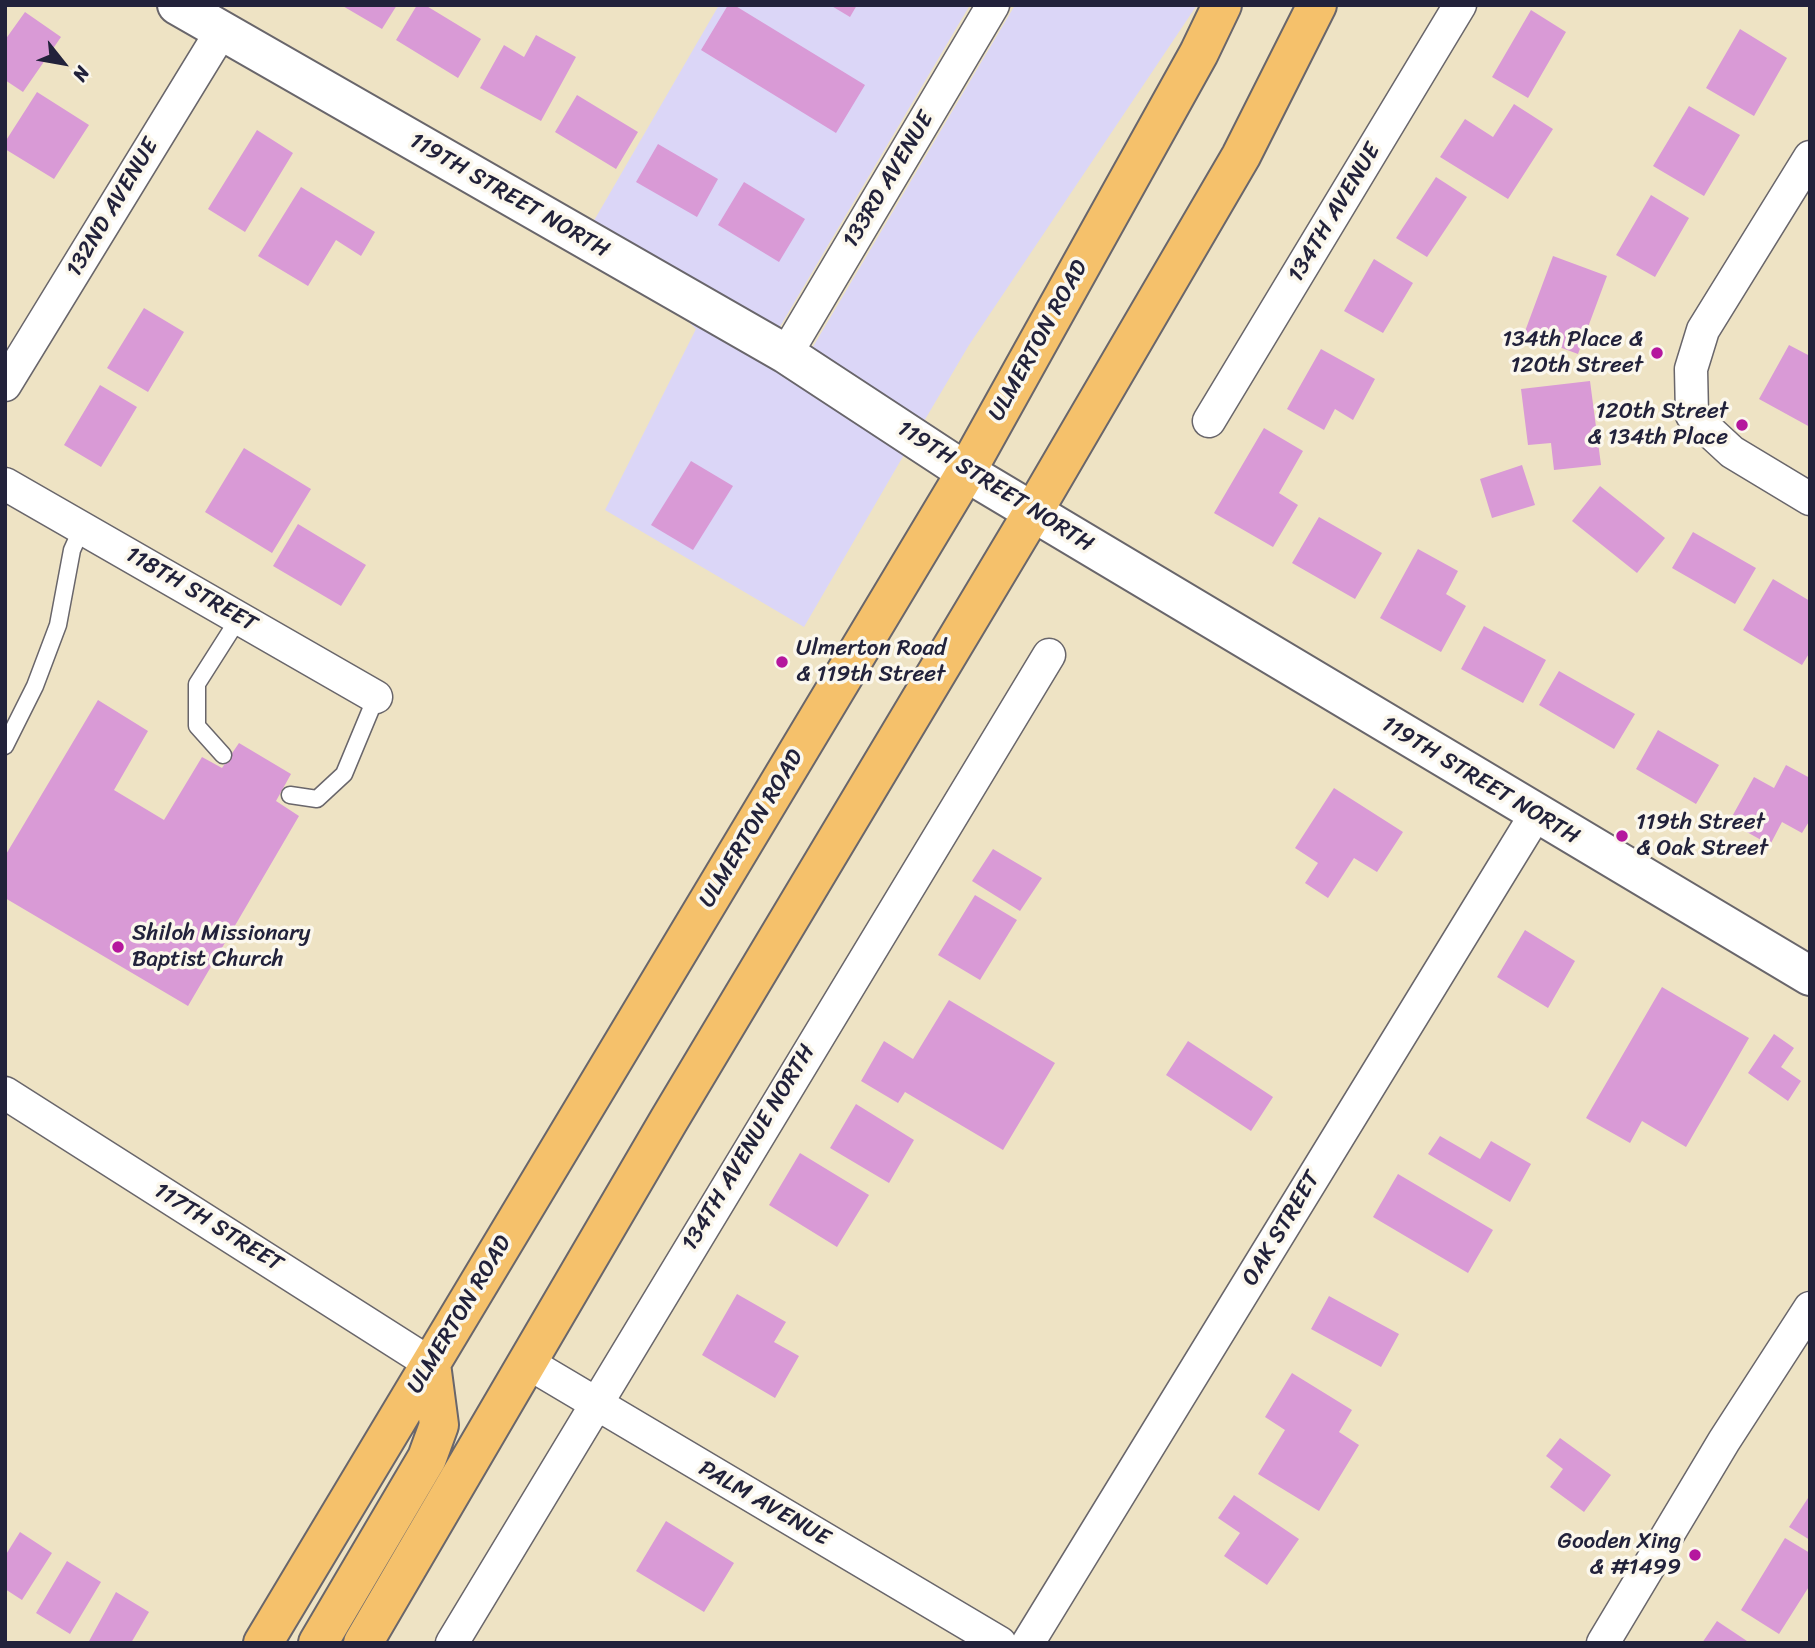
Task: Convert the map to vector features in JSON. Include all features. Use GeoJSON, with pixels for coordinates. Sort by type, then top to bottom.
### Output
{"type":"FeatureCollection","features":[{"type":"Feature","properties":{"kind":"main road","name":"ULMERTON ROAD"},"geometry":{"type":"LineString","coordinates":[[263,1643],[966,472],[1199,53],[1222,5]]}},
{"type":"Feature","properties":{"kind":"main road"},"geometry":{"type":"LineString","coordinates":[[363,1643],[668,1120],[1033,512],[1241,156],[1317,5]]}},
{"type":"Feature","properties":{"kind":"main road"},"geometry":{"type":"LineString","coordinates":[[318,1643],[427,1458],[439,1424],[431,1364]]}},
{"type":"Feature","properties":{"kind":"street","name":"119TH STREET NORTH"},"geometry":{"type":"LineString","coordinates":[[177,5],[786,354],[966,472],[1810,976]]}},
{"type":"Feature","properties":{"kind":"street","name":"133RD AVENUE"},"geometry":{"type":"LineString","coordinates":[[786,354],[993,5]]}},
{"type":"Feature","properties":{"kind":"street","name":"134TH AVENUE"},"geometry":{"type":"LineString","coordinates":[[1209,421],[1460,5]]}},
{"type":"Feature","properties":{"kind":"street","name":"132ND AVENUE"},"geometry":{"type":"LineString","coordinates":[[5,385],[221,32]]}},
{"type":"Feature","properties":{"kind":"street"},"geometry":{"type":"LineString","coordinates":[[1810,157],[1703,330],[1691,369],[1692,415],[1732,452],[1810,499]]}},
{"type":"Feature","properties":{"kind":"street","name":"118TH STREET"},"geometry":{"type":"LineString","coordinates":[[5,484],[376,697]]}},
{"type":"Feature","properties":{"kind":"street","name":"134TH AVENUE NORTH"},"geometry":{"type":"LineString","coordinates":[[452,1643],[593,1404],[1049,655]]}},
{"type":"Feature","properties":{"kind":"street","name":"OAK STREET"},"geometry":{"type":"LineString","coordinates":[[1028,1643],[1536,814]]}},
{"type":"Feature","properties":{"kind":"street","name":"117TH STREET"},"geometry":{"type":"LineString","coordinates":[[5,1093],[431,1364]]}},
{"type":"Feature","properties":{"kind":"street"},"geometry":{"type":"LineString","coordinates":[[1603,1643],[1724,1441],[1810,1308]]}},
{"type":"Feature","properties":{"kind":"street","name":"PALM AVENUE"},"geometry":{"type":"LineString","coordinates":[[528,1363],[1000,1643]]}},
{"type":"Feature","properties":{"kind":"lane"},"geometry":{"type":"LineString","coordinates":[[5,746],[35,686],[58,625],[72,550],[82,528]]}},
{"type":"Feature","properties":{"kind":"lane"},"geometry":{"type":"LineString","coordinates":[[223,755],[197,726],[197,684],[239,618]]}},
{"type":"Feature","properties":{"kind":"lane"},"geometry":{"type":"LineString","coordinates":[[290,795],[317,799],[344,775],[376,697]]}},
{"type":"Feature","properties":{"kind":"shaded area"},"geometry":{"type":"Polygon","coordinates":[[[719,5],[970,5],[778,330],[592,224],[719,5]]]}},
{"type":"Feature","properties":{"kind":"shaded area"},"geometry":{"type":"Polygon","coordinates":[[[1015,5],[1197,5],[969,345],[923,423],[811,350],[1015,5]]]}},
{"type":"Feature","properties":{"kind":"shaded area"},"geometry":{"type":"Polygon","coordinates":[[[683,316],[777,369],[905,453],[804,627],[605,510],[696,329],[683,316]]]}},
{"type":"Feature","properties":{"kind":"building"},"geometry":{"type":"Polygon","coordinates":[[[341,5],[397,5],[382,29],[341,5]]]}},
{"type":"Feature","properties":{"kind":"building"},"geometry":{"type":"Polygon","coordinates":[[[417,5],[425,5],[481,39],[458,78],[396,40],[417,5]]]}},
{"type":"Feature","properties":{"kind":"building"},"geometry":{"type":"Polygon","coordinates":[[[728,5],[734,5],[865,85],[836,133],[701,50],[728,5]]]}},
{"type":"Feature","properties":{"kind":"building"},"geometry":{"type":"Polygon","coordinates":[[[830,5],[857,5],[850,17],[830,5]]]}},
{"type":"Feature","properties":{"kind":"building"},"geometry":{"type":"Polygon","coordinates":[[[1531,10],[1566,32],[1528,98],[1492,77],[1531,10]]]}},
{"type":"Feature","properties":{"kind":"building"},"geometry":{"type":"Polygon","coordinates":[[[25,12],[61,37],[23,92],[5,80],[5,40],[25,12]]]}},
{"type":"Feature","properties":{"kind":"building"},"geometry":{"type":"Polygon","coordinates":[[[1740,29],[1787,58],[1754,116],[1706,88],[1740,29]]]}},
{"type":"Feature","properties":{"kind":"building"},"geometry":{"type":"Polygon","coordinates":[[[536,35],[576,57],[541,121],[480,88],[504,45],[524,57],[536,35]]]}},
{"type":"Feature","properties":{"kind":"building"},"geometry":{"type":"Polygon","coordinates":[[[37,92],[89,125],[54,179],[5,149],[5,142],[37,92]]]}},
{"type":"Feature","properties":{"kind":"building"},"geometry":{"type":"Polygon","coordinates":[[[577,95],[638,132],[616,169],[555,132],[577,95]]]}},
{"type":"Feature","properties":{"kind":"building"},"geometry":{"type":"Polygon","coordinates":[[[1514,104],[1553,129],[1508,199],[1440,157],[1465,119],[1493,137],[1514,104]]]}},
{"type":"Feature","properties":{"kind":"building"},"geometry":{"type":"Polygon","coordinates":[[[1689,106],[1740,135],[1704,196],[1653,166],[1689,106]]]}},
{"type":"Feature","properties":{"kind":"building"},"geometry":{"type":"Polygon","coordinates":[[[257,130],[293,153],[245,232],[208,209],[257,130]]]}},
{"type":"Feature","properties":{"kind":"building"},"geometry":{"type":"Polygon","coordinates":[[[658,144],[718,179],[697,217],[636,182],[658,144]]]}},
{"type":"Feature","properties":{"kind":"building"},"geometry":{"type":"Polygon","coordinates":[[[1436,177],[1467,197],[1427,257],[1396,238],[1436,177]]]}},
{"type":"Feature","properties":{"kind":"building"},"geometry":{"type":"Polygon","coordinates":[[[744,182],[805,219],[779,262],[718,225],[744,182]]]}},
{"type":"Feature","properties":{"kind":"building"},"geometry":{"type":"Polygon","coordinates":[[[301,187],[375,232],[361,256],[336,240],[308,286],[258,256],[301,187]]]}},
{"type":"Feature","properties":{"kind":"building"},"geometry":{"type":"Polygon","coordinates":[[[1651,195],[1689,218],[1655,277],[1616,255],[1651,195]]]}},
{"type":"Feature","properties":{"kind":"building"},"geometry":{"type":"Polygon","coordinates":[[[1553,256],[1607,276],[1578,354],[1524,334],[1553,256]]]}},
{"type":"Feature","properties":{"kind":"building"},"geometry":{"type":"Polygon","coordinates":[[[1374,259],[1413,283],[1383,333],[1344,311],[1374,259]]]}},
{"type":"Feature","properties":{"kind":"building"},"geometry":{"type":"Polygon","coordinates":[[[144,308],[184,332],[148,392],[107,368],[144,308]]]}},
{"type":"Feature","properties":{"kind":"building"},"geometry":{"type":"Polygon","coordinates":[[[1789,345],[1810,356],[1810,427],[1759,399],[1789,345]]]}},
{"type":"Feature","properties":{"kind":"building"},"geometry":{"type":"Polygon","coordinates":[[[1321,349],[1375,379],[1353,420],[1335,409],[1324,430],[1287,409],[1321,349]]]}},
{"type":"Feature","properties":{"kind":"building"},"geometry":{"type":"Polygon","coordinates":[[[1590,381],[1601,465],[1554,470],[1551,443],[1528,445],[1521,389],[1590,381]]]}},
{"type":"Feature","properties":{"kind":"building"},"geometry":{"type":"Polygon","coordinates":[[[100,385],[137,407],[101,467],[64,445],[100,385]]]}},
{"type":"Feature","properties":{"kind":"building"},"geometry":{"type":"Polygon","coordinates":[[[1264,428],[1303,451],[1279,493],[1298,505],[1273,547],[1214,513],[1264,428]]]}},
{"type":"Feature","properties":{"kind":"building"},"geometry":{"type":"Polygon","coordinates":[[[244,448],[311,489],[272,553],[205,512],[244,448]]]}},
{"type":"Feature","properties":{"kind":"building"},"geometry":{"type":"Polygon","coordinates":[[[691,461],[733,486],[693,550],[651,525],[691,461]]]}},
{"type":"Feature","properties":{"kind":"building"},"geometry":{"type":"Polygon","coordinates":[[[1522,465],[1535,505],[1492,518],[1480,479],[1522,465]]]}},
{"type":"Feature","properties":{"kind":"building"},"geometry":{"type":"Polygon","coordinates":[[[1600,486],[1665,538],[1637,573],[1572,521],[1600,486]]]}},
{"type":"Feature","properties":{"kind":"building"},"geometry":{"type":"Polygon","coordinates":[[[1319,517],[1382,553],[1355,599],[1292,563],[1319,517]]]}},
{"type":"Feature","properties":{"kind":"building"},"geometry":{"type":"Polygon","coordinates":[[[298,524],[366,565],[341,606],[273,566],[298,524]]]}},
{"type":"Feature","properties":{"kind":"building"},"geometry":{"type":"Polygon","coordinates":[[[1693,532],[1756,568],[1735,604],[1672,568],[1693,532]]]}},
{"type":"Feature","properties":{"kind":"building"},"geometry":{"type":"Polygon","coordinates":[[[1418,549],[1458,571],[1446,594],[1466,606],[1441,652],[1380,618],[1418,549]]]}},
{"type":"Feature","properties":{"kind":"building"},"geometry":{"type":"Polygon","coordinates":[[[1773,579],[1810,601],[1810,652],[1802,665],[1743,630],[1773,579]]]}},
{"type":"Feature","properties":{"kind":"building"},"geometry":{"type":"Polygon","coordinates":[[[1484,626],[1546,660],[1523,703],[1461,669],[1484,626]]]}},
{"type":"Feature","properties":{"kind":"building"},"geometry":{"type":"Polygon","coordinates":[[[1559,671],[1635,714],[1614,749],[1539,705],[1559,671]]]}},
{"type":"Feature","properties":{"kind":"building"},"geometry":{"type":"Polygon","coordinates":[[[98,700],[148,731],[114,790],[164,820],[202,757],[222,768],[239,743],[291,774],[276,801],[299,816],[188,1006],[5,898],[5,856],[98,700]]]}},
{"type":"Feature","properties":{"kind":"building"},"geometry":{"type":"Polygon","coordinates":[[[1658,730],[1719,765],[1696,804],[1636,769],[1658,730]]]}},
{"type":"Feature","properties":{"kind":"building"},"geometry":{"type":"Polygon","coordinates":[[[1786,765],[1810,778],[1810,820],[1802,833],[1782,822],[1770,845],[1729,822],[1754,777],[1774,788],[1786,765]]]}},
{"type":"Feature","properties":{"kind":"building"},"geometry":{"type":"Polygon","coordinates":[[[1334,788],[1403,832],[1377,872],[1354,858],[1328,898],[1305,883],[1318,863],[1295,848],[1334,788]]]}},
{"type":"Feature","properties":{"kind":"building"},"geometry":{"type":"Polygon","coordinates":[[[993,849],[1042,878],[1020,911],[972,881],[993,849]]]}},
{"type":"Feature","properties":{"kind":"building"},"geometry":{"type":"Polygon","coordinates":[[[975,895],[1017,920],[980,980],[938,955],[975,895]]]}},
{"type":"Feature","properties":{"kind":"building"},"geometry":{"type":"Polygon","coordinates":[[[1525,930],[1575,961],[1548,1008],[1497,977],[1525,930]]]}},
{"type":"Feature","properties":{"kind":"building"},"geometry":{"type":"Polygon","coordinates":[[[1662,987],[1749,1038],[1686,1147],[1642,1121],[1630,1143],[1586,1118],[1662,987]]]}},
{"type":"Feature","properties":{"kind":"building"},"geometry":{"type":"Polygon","coordinates":[[[949,1000],[1055,1063],[1003,1150],[905,1092],[898,1103],[861,1081],[884,1041],[913,1059],[949,1000]]]}},
{"type":"Feature","properties":{"kind":"building"},"geometry":{"type":"Polygon","coordinates":[[[1774,1034],[1794,1048],[1781,1067],[1801,1081],[1788,1101],[1748,1073],[1774,1034]]]}},
{"type":"Feature","properties":{"kind":"building"},"geometry":{"type":"Polygon","coordinates":[[[1188,1041],[1273,1097],[1251,1131],[1166,1075],[1188,1041]]]}},
{"type":"Feature","properties":{"kind":"building"},"geometry":{"type":"Polygon","coordinates":[[[856,1104],[914,1140],[889,1183],[830,1148],[856,1104]]]}},
{"type":"Feature","properties":{"kind":"building"},"geometry":{"type":"Polygon","coordinates":[[[1440,1136],[1480,1159],[1491,1141],[1531,1164],[1510,1202],[1428,1154],[1440,1136]]]}},
{"type":"Feature","properties":{"kind":"building"},"geometry":{"type":"Polygon","coordinates":[[[800,1153],[869,1195],[837,1247],[769,1205],[800,1153]]]}},
{"type":"Feature","properties":{"kind":"building"},"geometry":{"type":"Polygon","coordinates":[[[1398,1174],[1493,1230],[1468,1273],[1373,1217],[1398,1174]]]}},
{"type":"Feature","properties":{"kind":"building"},"geometry":{"type":"Polygon","coordinates":[[[737,1294],[786,1322],[774,1342],[799,1356],[775,1398],[702,1355],[737,1294]]]}},
{"type":"Feature","properties":{"kind":"building"},"geometry":{"type":"Polygon","coordinates":[[[1329,1296],[1399,1334],[1381,1367],[1311,1329],[1329,1296]]]}},
{"type":"Feature","properties":{"kind":"building"},"geometry":{"type":"Polygon","coordinates":[[[1292,1373],[1352,1410],[1339,1432],[1359,1445],[1319,1511],[1258,1474],[1285,1430],[1265,1417],[1292,1373]]]}},
{"type":"Feature","properties":{"kind":"building"},"geometry":{"type":"Polygon","coordinates":[[[1560,1438],[1611,1475],[1584,1512],[1550,1487],[1563,1469],[1546,1456],[1560,1438]]]}},
{"type":"Feature","properties":{"kind":"building"},"geometry":{"type":"Polygon","coordinates":[[[1234,1495],[1299,1539],[1267,1585],[1224,1556],[1240,1533],[1218,1518],[1234,1495]]]}},
{"type":"Feature","properties":{"kind":"building"},"geometry":{"type":"Polygon","coordinates":[[[1810,1495],[1810,1540],[1789,1527],[1810,1495]]]}},
{"type":"Feature","properties":{"kind":"building"},"geometry":{"type":"Polygon","coordinates":[[[666,1521],[734,1563],[704,1612],[636,1571],[666,1521]]]}},
{"type":"Feature","properties":{"kind":"building"},"geometry":{"type":"Polygon","coordinates":[[[20,1532],[52,1553],[22,1600],[5,1589],[5,1556],[20,1532]]]}},
{"type":"Feature","properties":{"kind":"building"},"geometry":{"type":"Polygon","coordinates":[[[1785,1538],[1810,1553],[1810,1585],[1779,1634],[1741,1610],[1785,1538]]]}},
{"type":"Feature","properties":{"kind":"building"},"geometry":{"type":"Polygon","coordinates":[[[67,1561],[101,1582],[70,1634],[36,1613],[67,1561]]]}},
{"type":"Feature","properties":{"kind":"building"},"geometry":{"type":"Polygon","coordinates":[[[116,1592],[149,1612],[131,1643],[88,1643],[116,1592]]]}},
{"type":"Feature","properties":{"kind":"building"},"geometry":{"type":"Polygon","coordinates":[[[1717,1621],[1750,1643],[1702,1643],[1717,1621]]]}},
{"type":"Feature","properties":{"kind":"place","name":"134th Place & 120th Street"},"geometry":{"type":"Point","coordinates":[1657,353]}},
{"type":"Feature","properties":{"kind":"place","name":"120th Street & 134th Place"},"geometry":{"type":"Point","coordinates":[1742,425]}},
{"type":"Feature","properties":{"kind":"place","name":"Ulmerton Road & 119th Street"},"geometry":{"type":"Point","coordinates":[782,662]}},
{"type":"Feature","properties":{"kind":"place","name":"119th Street & Oak Street"},"geometry":{"type":"Point","coordinates":[1622,836]}},
{"type":"Feature","properties":{"kind":"place","name":"Shiloh Missionary Baptist Church"},"geometry":{"type":"Point","coordinates":[118,947]}},
{"type":"Feature","properties":{"kind":"place","name":"Gooden Xing & #1499"},"geometry":{"type":"Point","coordinates":[1695,1555]}}]}
